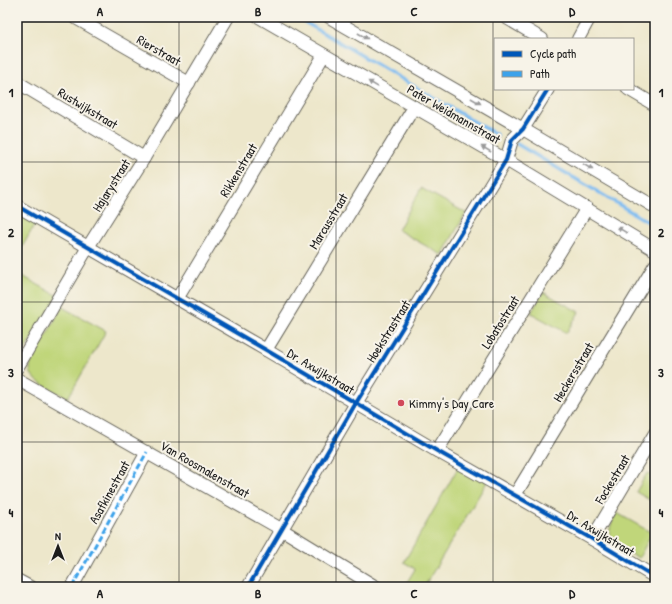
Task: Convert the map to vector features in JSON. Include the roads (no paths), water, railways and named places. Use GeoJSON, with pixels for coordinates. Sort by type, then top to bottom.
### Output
{"type":"FeatureCollection","features":[{"type":"Feature","properties":{"kind":"street","name":"Rierstraat"},"geometry":{"type":"LineString","coordinates":[[74,17],[188,83]]}},
{"type":"Feature","properties":{"kind":"street","name":"Hajarystraat"},"geometry":{"type":"LineString","coordinates":[[17,368],[88,247],[144,158],[228,17]]}},
{"type":"Feature","properties":{"kind":"street","name":"Pater Weidmannstraat"},"geometry":{"type":"LineString","coordinates":[[259,17],[506,160],[655,250]]}},
{"type":"Feature","properties":{"kind":"street","name":"Pater Weidmannstraat"},"geometry":{"type":"LineString","coordinates":[[329,17],[655,207]]}},
{"type":"Feature","properties":{"kind":"street"},"geometry":{"type":"LineString","coordinates":[[505,17],[540,38]]}},
{"type":"Feature","properties":{"kind":"street"},"geometry":{"type":"LineString","coordinates":[[579,38],[590,17]]}},
{"type":"Feature","properties":{"kind":"street","name":"Rikkenstraat"},"geometry":{"type":"LineString","coordinates":[[177,299],[324,54]]}},
{"type":"Feature","properties":{"kind":"street","name":"Rustwijkstraat"},"geometry":{"type":"LineString","coordinates":[[17,82],[144,158]]}},
{"type":"Feature","properties":{"kind":"street","name":"Hoekstrastraat"},"geometry":{"type":"LineString","coordinates":[[248,587],[356,403],[506,160],[512,140],[523,129],[547,90]]}},
{"type":"Feature","properties":{"kind":"street"},"geometry":{"type":"LineString","coordinates":[[630,90],[655,105]]}},
{"type":"Feature","properties":{"kind":"street","name":"Marcusstraat"},"geometry":{"type":"LineString","coordinates":[[266,350],[414,108]]}},
{"type":"Feature","properties":{"kind":"street","name":"Dr. Axwijkstraat"},"geometry":{"type":"LineString","coordinates":[[17,206],[437,451],[515,494],[655,577]]}},
{"type":"Feature","properties":{"kind":"street","name":"Lobatostraat"},"geometry":{"type":"LineString","coordinates":[[437,451],[587,208]]}},
{"type":"Feature","properties":{"kind":"street","name":"Heckersstraat"},"geometry":{"type":"LineString","coordinates":[[515,494],[655,265]]}},
{"type":"Feature","properties":{"kind":"street","name":"Van Roosmalenstraat"},"geometry":{"type":"LineString","coordinates":[[17,379],[281,529],[376,587]]}},
{"type":"Feature","properties":{"kind":"street","name":"Fockestraat"},"geometry":{"type":"LineString","coordinates":[[592,539],[655,433]]}},
{"type":"Feature","properties":{"kind":"street","name":"Asafkinestraat"},"geometry":{"type":"LineString","coordinates":[[72,587],[147,452]]}},
{"type":"Feature","properties":{"kind":"street"},"geometry":{"type":"LineString","coordinates":[[17,580],[30,587]]}},
{"type":"Feature","properties":{"kind":"waterway"},"geometry":{"type":"LineString","coordinates":[[296,17],[497,135]]}},
{"type":"Feature","properties":{"kind":"waterway"},"geometry":{"type":"LineString","coordinates":[[517,144],[655,226]]}},
{"type":"Feature","properties":{"kind":"place","name":"Kimmy's Day Care"},"geometry":{"type":"Point","coordinates":[401,403]}}]}
